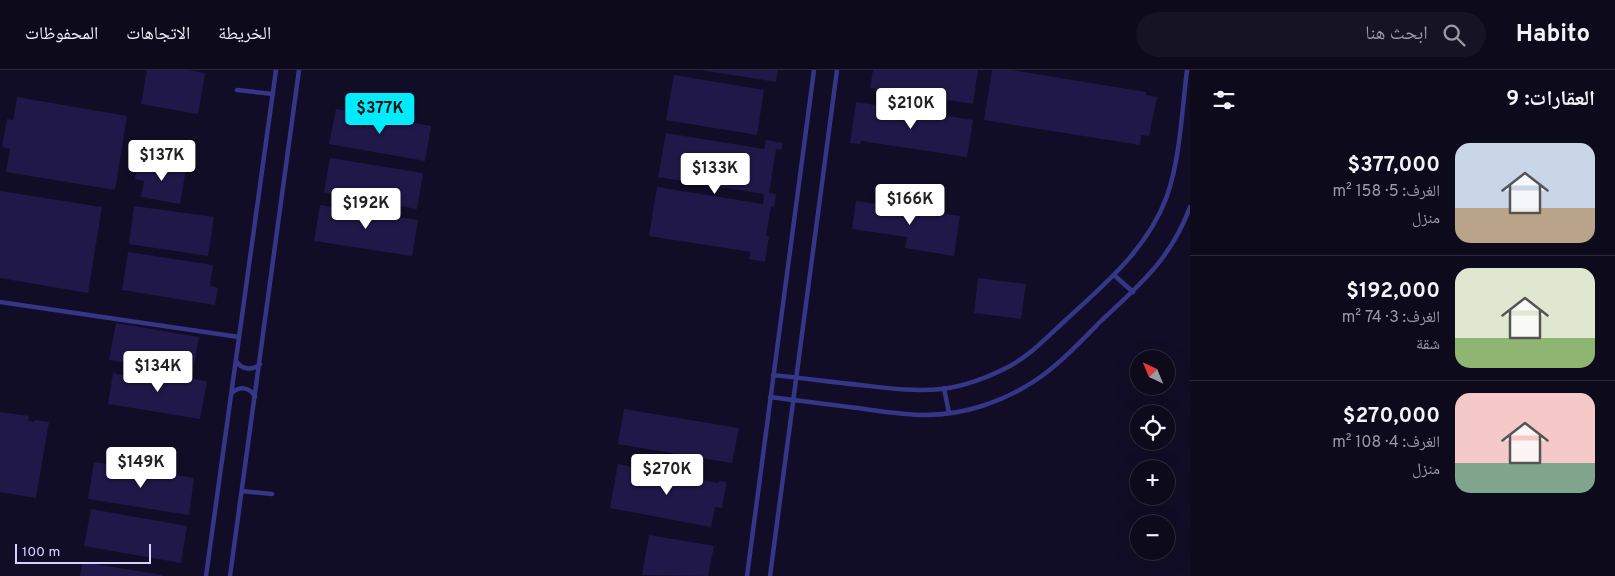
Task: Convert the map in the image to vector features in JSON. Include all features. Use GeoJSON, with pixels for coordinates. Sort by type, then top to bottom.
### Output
{"type":"FeatureCollection","features":[{"type":"Feature","properties":{"kind":"lane"},"geometry":{"type":"LineString","coordinates":[[206,576],[276,70]]}},
{"type":"Feature","properties":{"kind":"lane"},"geometry":{"type":"LineString","coordinates":[[230,576],[300,70]]}},
{"type":"Feature","properties":{"kind":"lane"},"geometry":{"type":"LineString","coordinates":[[747,576],[814,70]]}},
{"type":"Feature","properties":{"kind":"lane"},"geometry":{"type":"LineString","coordinates":[[770,576],[837,70]]}},
{"type":"Feature","properties":{"kind":"lane"},"geometry":{"type":"LineString","coordinates":[[773,375],[896,389],[944,388],[967,384],[990,376],[1031,352],[1114,275],[1137,251],[1149,234],[1167,196],[1176,156],[1187,70]]}},
{"type":"Feature","properties":{"kind":"lane"},"geometry":{"type":"LineString","coordinates":[[237,90],[272,94]]}},
{"type":"Feature","properties":{"kind":"lane"},"geometry":{"type":"LineString","coordinates":[[770,397],[902,414],[926,415],[972,409],[995,402],[1037,380],[1133,292],[1161,262],[1174,242],[1190,207]]}},
{"type":"Feature","properties":{"kind":"lane"},"geometry":{"type":"LineString","coordinates":[[1114,275],[1133,292]]}},
{"type":"Feature","properties":{"kind":"lane"},"geometry":{"type":"LineString","coordinates":[[0,302],[239,337]]}},
{"type":"Feature","properties":{"kind":"lane"},"geometry":{"type":"LineString","coordinates":[[236,359],[238,364],[246,369],[252,369],[260,364]]}},
{"type":"Feature","properties":{"kind":"lane"},"geometry":{"type":"LineString","coordinates":[[231,394],[242,388],[251,391],[255,399]]}},
{"type":"Feature","properties":{"kind":"lane"},"geometry":{"type":"LineString","coordinates":[[944,388],[949,413]]}},
{"type":"Feature","properties":{"kind":"lane"},"geometry":{"type":"LineString","coordinates":[[242,491],[272,494]]}},
{"type":"Feature","properties":{"kind":"building"},"geometry":{"type":"Polygon","coordinates":[[[147,70],[187,70],[205,73],[198,114],[141,104],[147,70]]]}},
{"type":"Feature","properties":{"kind":"building"},"geometry":{"type":"Polygon","coordinates":[[[701,70],[778,70],[776,82],[701,70]]]}},
{"type":"Feature","properties":{"kind":"building"},"geometry":{"type":"Polygon","coordinates":[[[873,70],[978,70],[973,104],[870,88],[873,70]]]}},
{"type":"Feature","properties":{"kind":"building"},"geometry":{"type":"Polygon","coordinates":[[[992,70],[1011,70],[1146,92],[1146,95],[1157,97],[1149,136],[1141,135],[1140,145],[984,120],[992,70]]]}},
{"type":"Feature","properties":{"kind":"building"},"geometry":{"type":"Polygon","coordinates":[[[674,75],[764,90],[757,135],[666,120],[674,75]]]}},
{"type":"Feature","properties":{"kind":"building"},"geometry":{"type":"Polygon","coordinates":[[[17,97],[127,116],[115,190],[6,172],[10,149],[2,147],[7,119],[13,120],[17,97]]]}},
{"type":"Feature","properties":{"kind":"building"},"geometry":{"type":"Polygon","coordinates":[[[856,102],[973,120],[967,157],[861,141],[860,144],[850,143],[856,102]]]}},
{"type":"Feature","properties":{"kind":"building"},"geometry":{"type":"Polygon","coordinates":[[[336,109],[431,126],[425,161],[329,144],[336,109]]]}},
{"type":"Feature","properties":{"kind":"building"},"geometry":{"type":"Polygon","coordinates":[[[666,133],[764,149],[766,140],[783,143],[781,150],[776,149],[769,193],[776,194],[774,207],[771,206],[766,236],[769,236],[765,262],[749,259],[751,252],[649,236],[657,187],[763,204],[764,194],[658,177],[666,133]]]}},
{"type":"Feature","properties":{"kind":"building"},"geometry":{"type":"Polygon","coordinates":[[[330,158],[423,173],[417,209],[324,193],[330,158]]]}},
{"type":"Feature","properties":{"kind":"building"},"geometry":{"type":"Polygon","coordinates":[[[146,162],[186,169],[180,204],[141,197],[144,181],[135,179],[137,167],[145,169],[146,162]]]}},
{"type":"Feature","properties":{"kind":"building"},"geometry":{"type":"Polygon","coordinates":[[[0,191],[102,207],[88,293],[0,278],[0,191]]]}},
{"type":"Feature","properties":{"kind":"building"},"geometry":{"type":"Polygon","coordinates":[[[856,201],[960,216],[954,256],[905,248],[907,237],[852,229],[856,201]]]}},
{"type":"Feature","properties":{"kind":"building"},"geometry":{"type":"Polygon","coordinates":[[[320,205],[418,220],[412,256],[314,241],[320,205]]]}},
{"type":"Feature","properties":{"kind":"building"},"geometry":{"type":"Polygon","coordinates":[[[134,206],[214,217],[208,256],[129,244],[134,206]]]}},
{"type":"Feature","properties":{"kind":"building"},"geometry":{"type":"Polygon","coordinates":[[[128,252],[213,265],[210,286],[218,288],[215,305],[122,290],[128,252]]]}},
{"type":"Feature","properties":{"kind":"building"},"geometry":{"type":"Polygon","coordinates":[[[978,278],[1026,284],[1021,319],[974,313],[978,278]]]}},
{"type":"Feature","properties":{"kind":"building"},"geometry":{"type":"Polygon","coordinates":[[[116,323],[199,337],[192,375],[109,360],[116,323]]]}},
{"type":"Feature","properties":{"kind":"building"},"geometry":{"type":"Polygon","coordinates":[[[129,369],[207,381],[200,419],[108,404],[113,373],[128,376],[129,369]]]}},
{"type":"Feature","properties":{"kind":"building"},"geometry":{"type":"Polygon","coordinates":[[[624,409],[739,428],[732,463],[618,444],[624,409]]]}},
{"type":"Feature","properties":{"kind":"building"},"geometry":{"type":"Polygon","coordinates":[[[0,412],[29,416],[28,421],[49,422],[36,498],[0,492],[0,412]]]}},
{"type":"Feature","properties":{"kind":"building"},"geometry":{"type":"Polygon","coordinates":[[[94,462],[194,478],[189,515],[88,499],[94,462]]]}},
{"type":"Feature","properties":{"kind":"building"},"geometry":{"type":"Polygon","coordinates":[[[618,464],[718,483],[719,481],[727,482],[722,508],[715,507],[711,527],[610,508],[618,464]]]}},
{"type":"Feature","properties":{"kind":"building"},"geometry":{"type":"Polygon","coordinates":[[[91,509],[187,526],[181,563],[84,546],[91,509]]]}},
{"type":"Feature","properties":{"kind":"building"},"geometry":{"type":"Polygon","coordinates":[[[649,535],[714,546],[708,576],[642,575],[649,535]]]}},
{"type":"Feature","properties":{"kind":"building"},"geometry":{"type":"Polygon","coordinates":[[[82,562],[162,575],[162,576],[80,576],[82,562]]]}}]}
